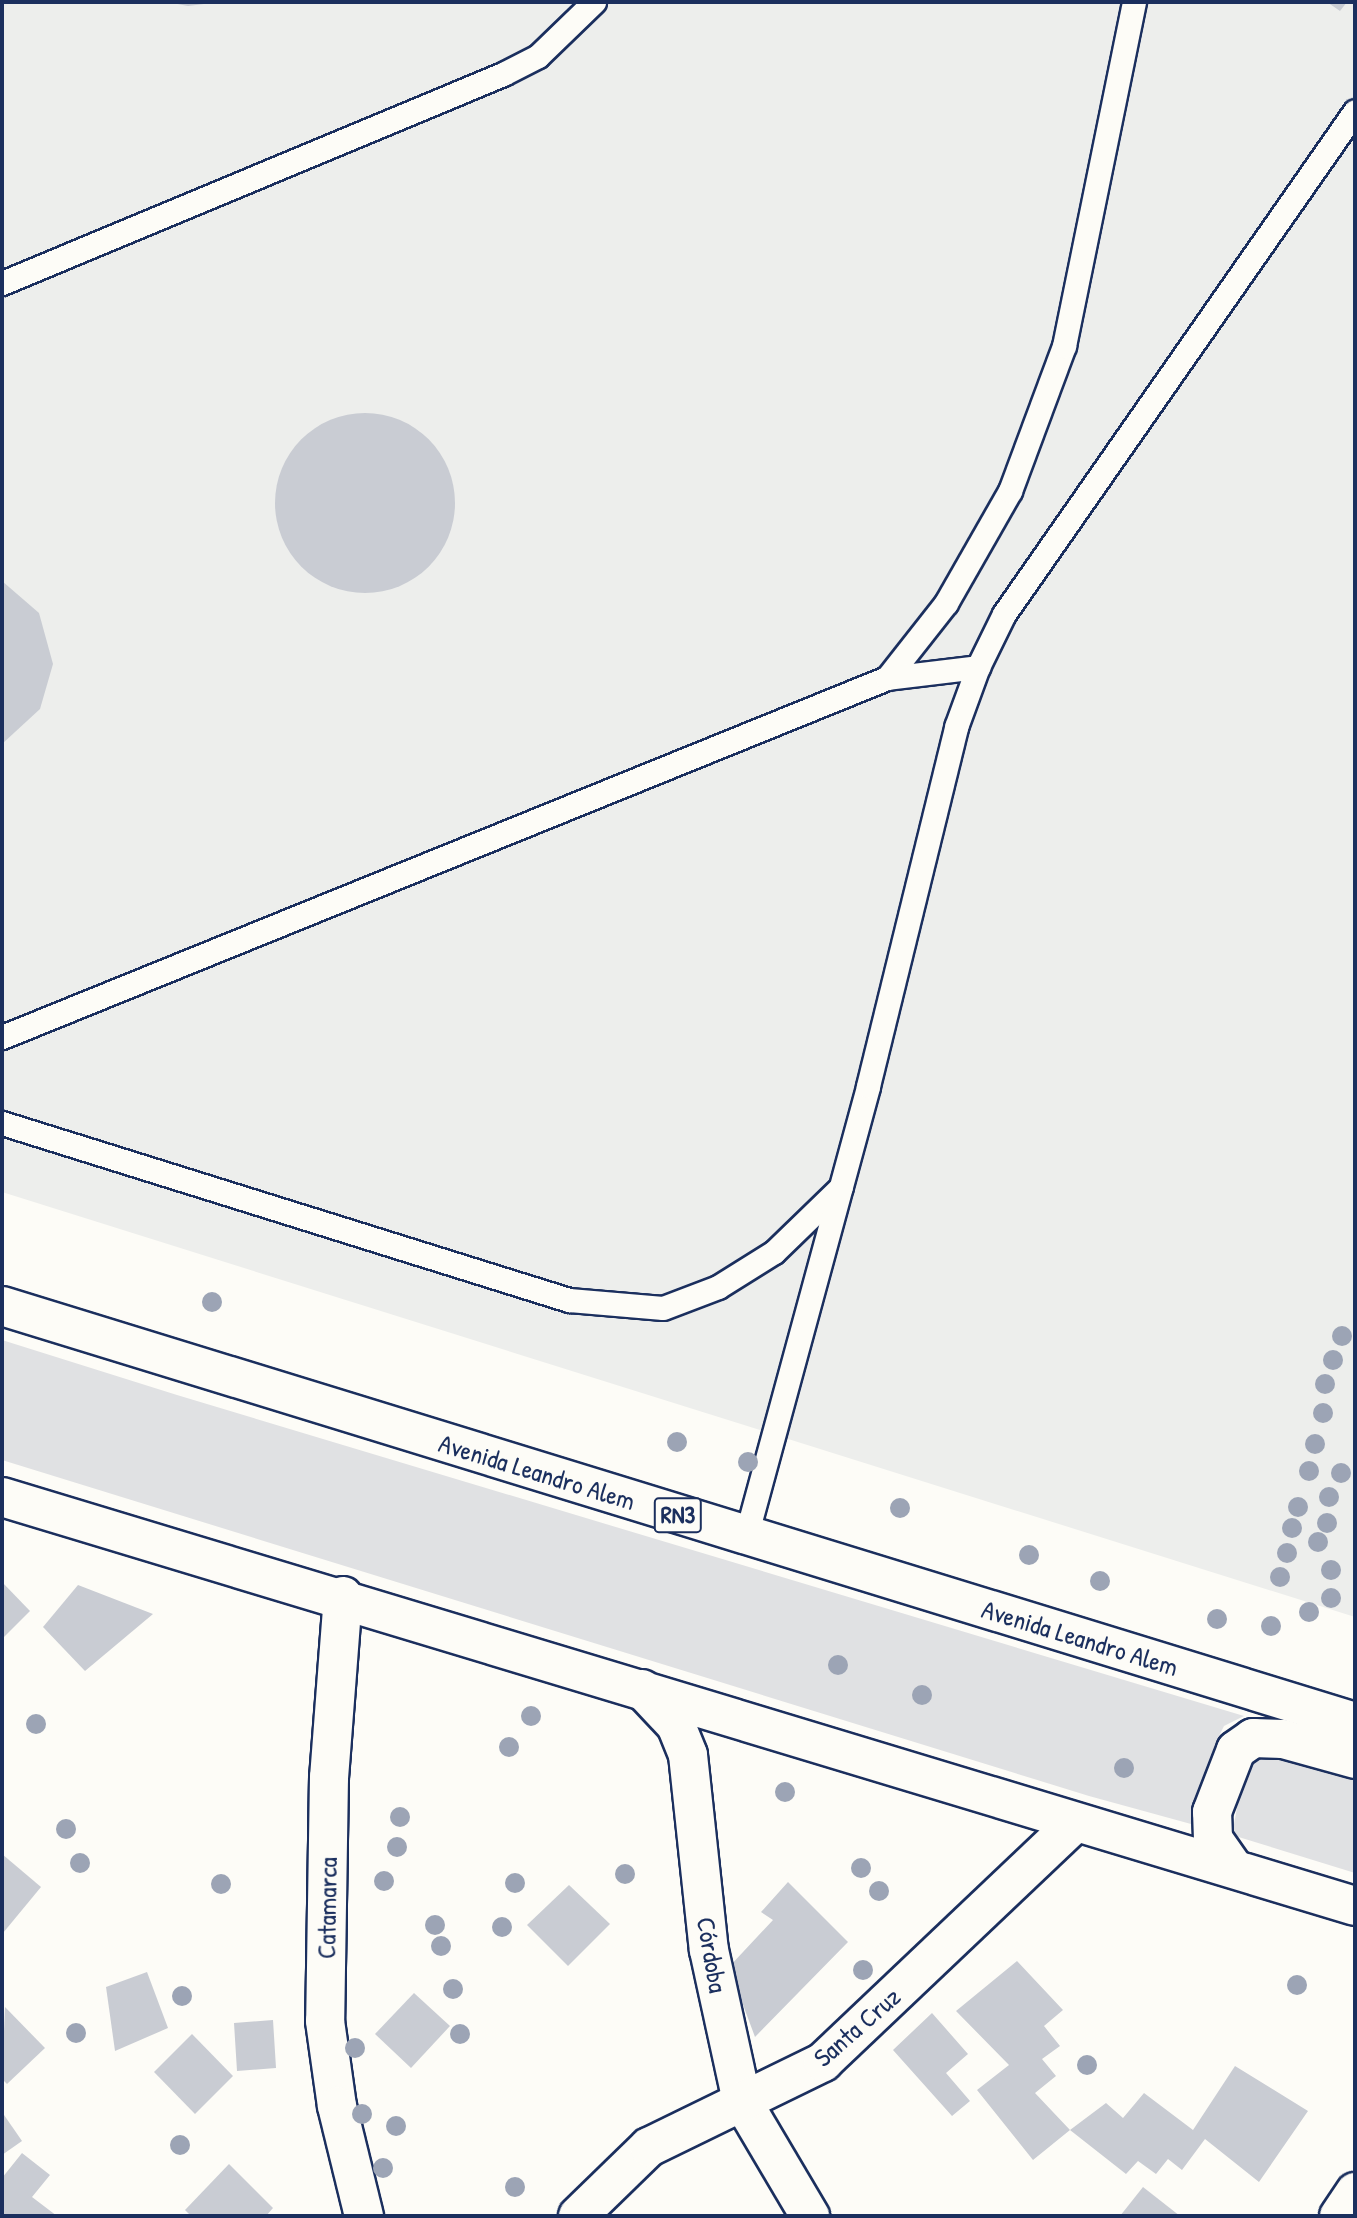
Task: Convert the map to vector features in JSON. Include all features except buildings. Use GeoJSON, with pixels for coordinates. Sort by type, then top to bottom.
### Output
{"type":"FeatureCollection","features":[{"type":"Feature","properties":{"kind":"main road","name":"Avenida Leandro Alem"},"geometry":{"type":"LineString","coordinates":[[2,1306],[1355,1722]]}},
{"type":"Feature","properties":{"kind":"main road"},"geometry":{"type":"LineString","coordinates":[[2,1497],[343,1596],[1076,1822],[1232,1866],[1355,1906]]}},
{"type":"Feature","properties":{"kind":"main road","name":"Catamarca"},"geometry":{"type":"LineString","coordinates":[[343,1596],[329,1777],[325,2021],[337,2106],[363,2216]]}},
{"type":"Feature","properties":{"kind":"main road","name":"Córdoba"},"geometry":{"type":"LineString","coordinates":[[642,1689],[676,1725],[688,1755],[709,1950],[742,2101],[810,2216]]}},
{"type":"Feature","properties":{"kind":"main road"},"geometry":{"type":"LineString","coordinates":[[1232,1866],[1213,1839],[1212,1812],[1236,1750],[1253,1738],[1283,1739],[1355,1759]]}},
{"type":"Feature","properties":{"kind":"main road","name":"Santa Cruz"},"geometry":{"type":"LineString","coordinates":[[578,2216],[649,2147],[823,2062],[1076,1822]]}},
{"type":"Feature","properties":{"kind":"main road"},"geometry":{"type":"LineString","coordinates":[[1339,2216],[1355,2192]]}},
{"type":"Feature","properties":{"kind":"lane"},"geometry":{"type":"LineString","coordinates":[[2,283],[503,74],[538,56],[594,2]]}},
{"type":"Feature","properties":{"kind":"lane"},"geometry":{"type":"LineString","coordinates":[[887,678],[946,603],[1010,491],[1064,346],[1133,2]]}},
{"type":"Feature","properties":{"kind":"lane"},"geometry":{"type":"LineString","coordinates":[[746,1536],[842,1186],[956,727],[978,667],[1004,614],[1355,111]]}},
{"type":"Feature","properties":{"kind":"lane"},"geometry":{"type":"LineString","coordinates":[[2,1037],[887,678],[978,667]]}},
{"type":"Feature","properties":{"kind":"lane"},"geometry":{"type":"LineString","coordinates":[[2,1123],[569,1300],[663,1308],[718,1287],[775,1252],[842,1186]]}},
{"type":"Feature","properties":{"kind":"shaded area"},"geometry":{"type":"Polygon","coordinates":[[[2,2],[1355,2],[1355,1617],[2,1192],[2,2]]]}},
{"type":"Feature","properties":{"kind":"shaded area"},"geometry":{"type":"Polygon","coordinates":[[[2,1340],[1244,1716],[1224,1726],[1215,1744],[1191,1824],[1089,1796],[2,1460],[2,1340]]]}},
{"type":"Feature","properties":{"kind":"shaded area"},"geometry":{"type":"Polygon","coordinates":[[[1268,1751],[1355,1779],[1355,1873],[1232,1835],[1242,1781],[1253,1759],[1268,1751]]]}}]}
